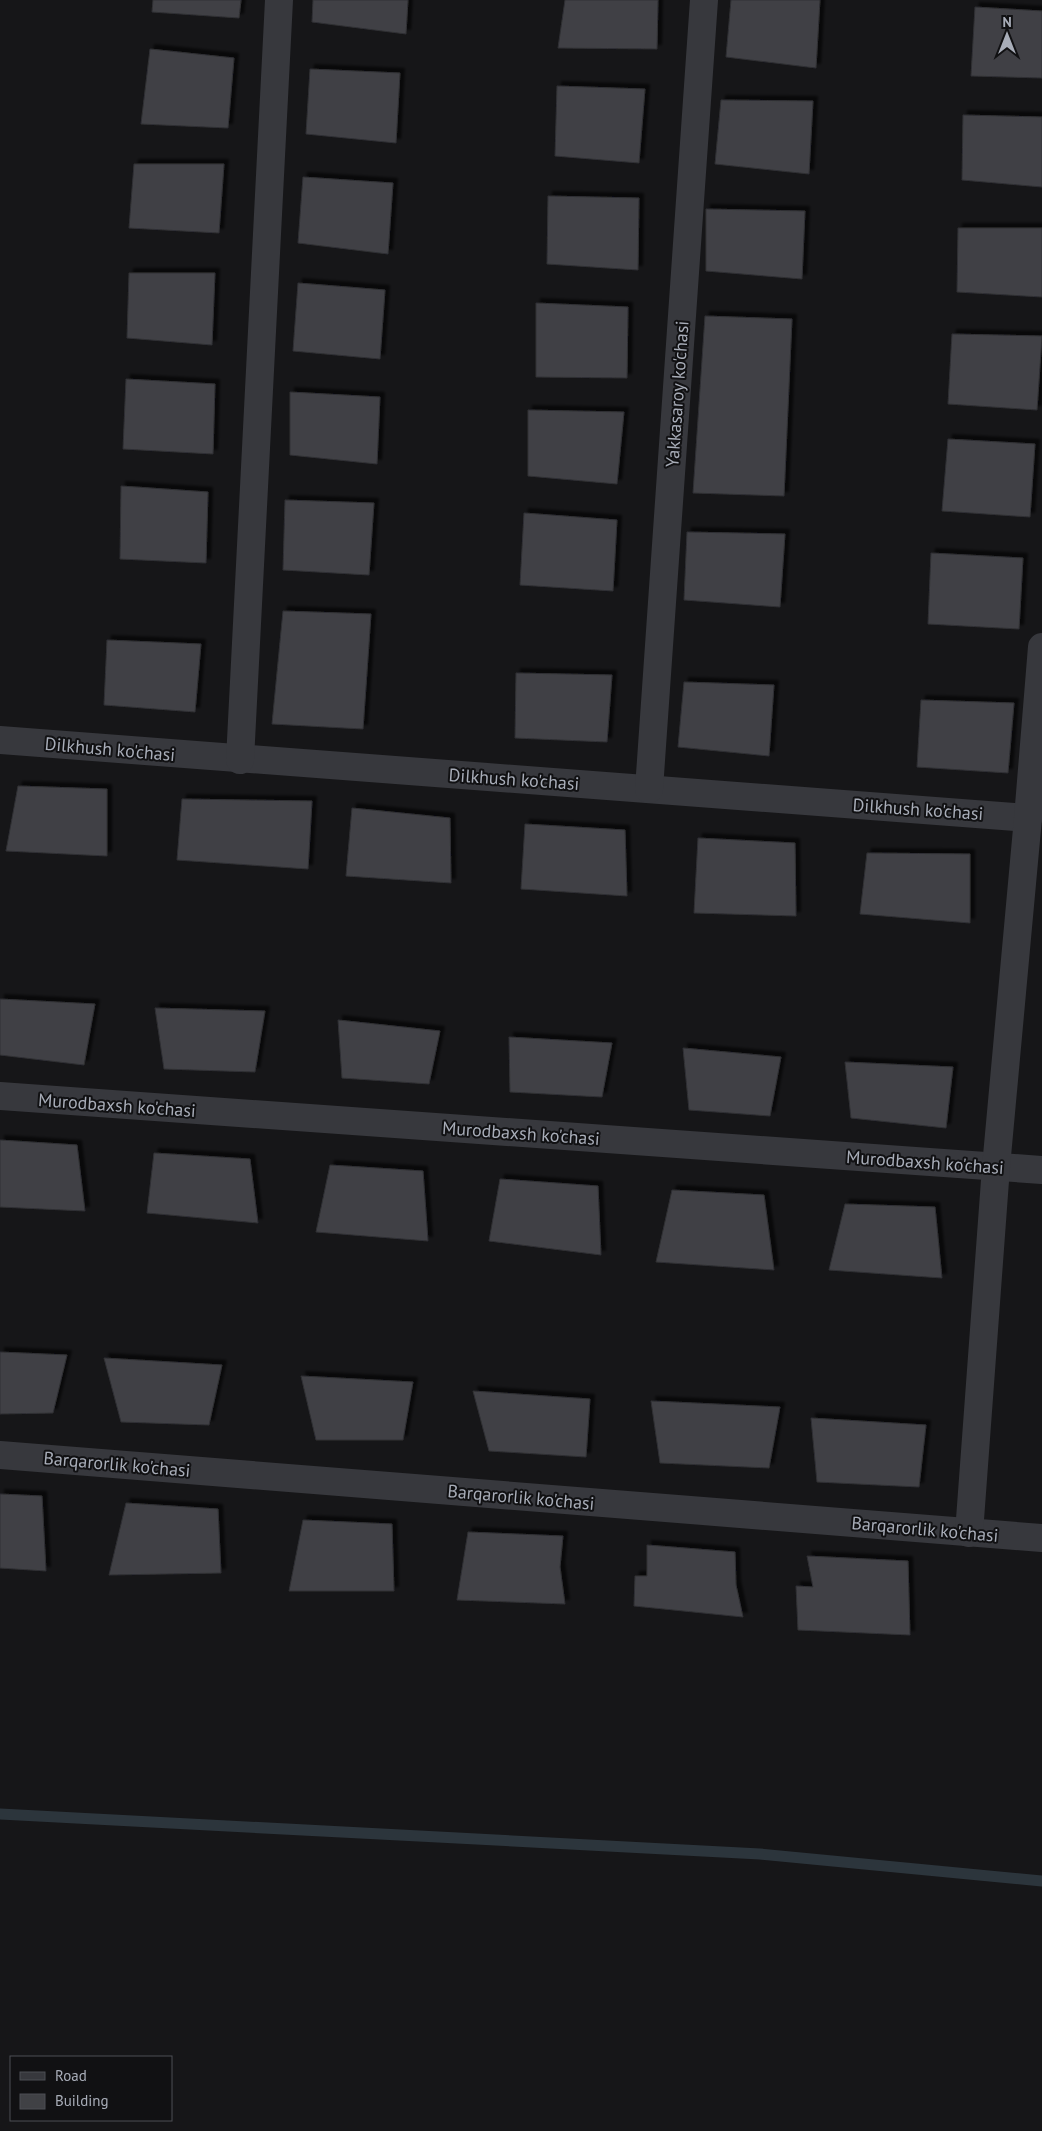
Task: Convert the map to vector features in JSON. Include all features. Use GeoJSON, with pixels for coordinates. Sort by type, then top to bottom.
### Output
{"type":"FeatureCollection","features":[{"type":"Feature","properties":{"kind":"street"},"geometry":{"type":"LineString","coordinates":[[240,760],[279,0]]}},
{"type":"Feature","properties":{"kind":"street","name":"Yakkasaroy ko'chasi"},"geometry":{"type":"LineString","coordinates":[[649,788],[704,0]]}},
{"type":"Feature","properties":{"kind":"street"},"geometry":{"type":"LineString","coordinates":[[970,1533],[996,1166],[1042,647]]}},
{"type":"Feature","properties":{"kind":"street","name":"Dilkhush ko'chasi"},"geometry":{"type":"LineString","coordinates":[[0,740],[240,760],[649,788],[1028,818]]}},
{"type":"Feature","properties":{"kind":"street","name":"Murodbaxsh ko'chasi"},"geometry":{"type":"LineString","coordinates":[[0,1096],[1042,1170]]}},
{"type":"Feature","properties":{"kind":"street","name":"Barqarorlik ko'chasi"},"geometry":{"type":"LineString","coordinates":[[0,1455],[1042,1538]]}},
{"type":"Feature","properties":{"kind":"building"},"geometry":{"type":"Polygon","coordinates":[[[153,0],[241,0],[239,18],[152,12],[153,0]]]}},
{"type":"Feature","properties":{"kind":"building"},"geometry":{"type":"Polygon","coordinates":[[[313,0],[408,0],[406,34],[312,22],[313,0]]]}},
{"type":"Feature","properties":{"kind":"building"},"geometry":{"type":"Polygon","coordinates":[[[565,0],[658,0],[657,49],[558,48],[565,0]]]}},
{"type":"Feature","properties":{"kind":"building"},"geometry":{"type":"Polygon","coordinates":[[[731,0],[820,0],[816,68],[726,57],[731,0]]]}},
{"type":"Feature","properties":{"kind":"building"},"geometry":{"type":"Polygon","coordinates":[[[975,7],[1042,11],[1042,78],[971,76],[975,7]]]}},
{"type":"Feature","properties":{"kind":"building"},"geometry":{"type":"Polygon","coordinates":[[[150,49],[234,58],[228,128],[141,124],[150,49]]]}},
{"type":"Feature","properties":{"kind":"building"},"geometry":{"type":"Polygon","coordinates":[[[310,69],[400,73],[396,143],[306,134],[310,69]]]}},
{"type":"Feature","properties":{"kind":"building"},"geometry":{"type":"Polygon","coordinates":[[[557,86],[645,89],[639,163],[555,156],[557,86]]]}},
{"type":"Feature","properties":{"kind":"building"},"geometry":{"type":"Polygon","coordinates":[[[721,100],[813,101],[809,174],[715,164],[721,100]]]}},
{"type":"Feature","properties":{"kind":"building"},"geometry":{"type":"Polygon","coordinates":[[[963,115],[1042,117],[1042,187],[962,180],[963,115]]]}},
{"type":"Feature","properties":{"kind":"building"},"geometry":{"type":"Polygon","coordinates":[[[134,164],[224,164],[219,233],[129,228],[134,164]]]}},
{"type":"Feature","properties":{"kind":"building"},"geometry":{"type":"Polygon","coordinates":[[[303,177],[393,183],[388,254],[298,243],[303,177]]]}},
{"type":"Feature","properties":{"kind":"building"},"geometry":{"type":"Polygon","coordinates":[[[548,196],[639,198],[638,270],[547,264],[548,196]]]}},
{"type":"Feature","properties":{"kind":"building"},"geometry":{"type":"Polygon","coordinates":[[[706,209],[805,211],[802,279],[706,271],[706,209]]]}},
{"type":"Feature","properties":{"kind":"building"},"geometry":{"type":"Polygon","coordinates":[[[958,228],[1042,228],[1042,297],[957,292],[958,228]]]}},
{"type":"Feature","properties":{"kind":"building"},"geometry":{"type":"Polygon","coordinates":[[[129,273],[215,273],[212,345],[127,338],[129,273]]]}},
{"type":"Feature","properties":{"kind":"building"},"geometry":{"type":"Polygon","coordinates":[[[298,283],[385,290],[380,359],[293,351],[298,283]]]}},
{"type":"Feature","properties":{"kind":"building"},"geometry":{"type":"Polygon","coordinates":[[[536,303],[628,307],[627,378],[536,377],[536,303]]]}},
{"type":"Feature","properties":{"kind":"building"},"geometry":{"type":"Polygon","coordinates":[[[705,316],[792,319],[784,496],[693,493],[705,316]]]}},
{"type":"Feature","properties":{"kind":"building"},"geometry":{"type":"Polygon","coordinates":[[[952,334],[1042,336],[1037,410],[948,404],[952,334]]]}},
{"type":"Feature","properties":{"kind":"building"},"geometry":{"type":"Polygon","coordinates":[[[126,379],[215,384],[213,454],[123,449],[126,379]]]}},
{"type":"Feature","properties":{"kind":"building"},"geometry":{"type":"Polygon","coordinates":[[[290,392],[380,397],[377,464],[290,455],[290,392]]]}},
{"type":"Feature","properties":{"kind":"building"},"geometry":{"type":"Polygon","coordinates":[[[528,410],[624,412],[617,484],[528,476],[528,410]]]}},
{"type":"Feature","properties":{"kind":"building"},"geometry":{"type":"Polygon","coordinates":[[[948,439],[1035,444],[1030,517],[942,511],[948,439]]]}},
{"type":"Feature","properties":{"kind":"building"},"geometry":{"type":"Polygon","coordinates":[[[121,486],[208,492],[206,563],[120,559],[121,486]]]}},
{"type":"Feature","properties":{"kind":"building"},"geometry":{"type":"Polygon","coordinates":[[[285,500],[374,503],[369,575],[283,570],[285,500]]]}},
{"type":"Feature","properties":{"kind":"building"},"geometry":{"type":"Polygon","coordinates":[[[524,513],[617,520],[613,591],[520,585],[524,513]]]}},
{"type":"Feature","properties":{"kind":"building"},"geometry":{"type":"Polygon","coordinates":[[[687,532],[785,534],[780,607],[684,600],[687,532]]]}},
{"type":"Feature","properties":{"kind":"building"},"geometry":{"type":"Polygon","coordinates":[[[931,553],[1023,558],[1019,629],[928,624],[931,553]]]}},
{"type":"Feature","properties":{"kind":"building"},"geometry":{"type":"Polygon","coordinates":[[[283,611],[371,614],[363,729],[272,724],[283,611]]]}},
{"type":"Feature","properties":{"kind":"building"},"geometry":{"type":"Polygon","coordinates":[[[107,640],[201,644],[195,712],[104,705],[107,640]]]}},
{"type":"Feature","properties":{"kind":"building"},"geometry":{"type":"Polygon","coordinates":[[[516,673],[612,675],[607,742],[515,738],[516,673]]]}},
{"type":"Feature","properties":{"kind":"building"},"geometry":{"type":"Polygon","coordinates":[[[684,682],[774,685],[769,756],[678,747],[684,682]]]}},
{"type":"Feature","properties":{"kind":"building"},"geometry":{"type":"Polygon","coordinates":[[[921,700],[1014,703],[1008,773],[917,767],[921,700]]]}},
{"type":"Feature","properties":{"kind":"building"},"geometry":{"type":"Polygon","coordinates":[[[18,786],[107,789],[107,856],[6,851],[18,786]]]}},
{"type":"Feature","properties":{"kind":"building"},"geometry":{"type":"Polygon","coordinates":[[[182,799],[312,801],[308,869],[177,860],[182,799]]]}},
{"type":"Feature","properties":{"kind":"building"},"geometry":{"type":"Polygon","coordinates":[[[352,808],[450,818],[451,883],[346,876],[352,808]]]}},
{"type":"Feature","properties":{"kind":"building"},"geometry":{"type":"Polygon","coordinates":[[[525,824],[625,830],[627,896],[521,889],[525,824]]]}},
{"type":"Feature","properties":{"kind":"building"},"geometry":{"type":"Polygon","coordinates":[[[698,838],[795,843],[796,916],[694,913],[698,838]]]}},
{"type":"Feature","properties":{"kind":"building"},"geometry":{"type":"Polygon","coordinates":[[[867,853],[970,854],[970,923],[860,914],[867,853]]]}},
{"type":"Feature","properties":{"kind":"building"},"geometry":{"type":"Polygon","coordinates":[[[0,999],[95,1004],[84,1065],[0,1055],[0,999]]]}},
{"type":"Feature","properties":{"kind":"building"},"geometry":{"type":"Polygon","coordinates":[[[155,1008],[265,1011],[255,1072],[164,1069],[155,1008]]]}},
{"type":"Feature","properties":{"kind":"building"},"geometry":{"type":"Polygon","coordinates":[[[338,1020],[440,1031],[429,1084],[342,1078],[338,1020]]]}},
{"type":"Feature","properties":{"kind":"building"},"geometry":{"type":"Polygon","coordinates":[[[509,1037],[612,1043],[602,1097],[510,1092],[509,1037]]]}},
{"type":"Feature","properties":{"kind":"building"},"geometry":{"type":"Polygon","coordinates":[[[683,1048],[781,1057],[770,1116],[689,1110],[683,1048]]]}},
{"type":"Feature","properties":{"kind":"building"},"geometry":{"type":"Polygon","coordinates":[[[845,1062],[953,1067],[946,1128],[851,1118],[845,1062]]]}},
{"type":"Feature","properties":{"kind":"building"},"geometry":{"type":"Polygon","coordinates":[[[0,1140],[77,1145],[85,1211],[0,1207],[0,1140]]]}},
{"type":"Feature","properties":{"kind":"building"},"geometry":{"type":"Polygon","coordinates":[[[154,1153],[250,1159],[258,1223],[147,1213],[154,1153]]]}},
{"type":"Feature","properties":{"kind":"building"},"geometry":{"type":"Polygon","coordinates":[[[330,1165],[423,1171],[428,1241],[316,1232],[330,1165]]]}},
{"type":"Feature","properties":{"kind":"building"},"geometry":{"type":"Polygon","coordinates":[[[500,1179],[598,1186],[601,1255],[489,1241],[500,1179]]]}},
{"type":"Feature","properties":{"kind":"building"},"geometry":{"type":"Polygon","coordinates":[[[672,1190],[764,1195],[774,1270],[656,1262],[672,1190]]]}},
{"type":"Feature","properties":{"kind":"building"},"geometry":{"type":"Polygon","coordinates":[[[845,1204],[935,1207],[942,1278],[829,1270],[845,1204]]]}},
{"type":"Feature","properties":{"kind":"building"},"geometry":{"type":"Polygon","coordinates":[[[0,1352],[67,1355],[53,1413],[0,1414],[0,1352]]]}},
{"type":"Feature","properties":{"kind":"building"},"geometry":{"type":"Polygon","coordinates":[[[104,1358],[222,1365],[209,1425],[121,1422],[104,1358]]]}},
{"type":"Feature","properties":{"kind":"building"},"geometry":{"type":"Polygon","coordinates":[[[301,1376],[413,1382],[403,1440],[316,1440],[301,1376]]]}},
{"type":"Feature","properties":{"kind":"building"},"geometry":{"type":"Polygon","coordinates":[[[473,1391],[590,1399],[586,1457],[489,1451],[473,1391]]]}},
{"type":"Feature","properties":{"kind":"building"},"geometry":{"type":"Polygon","coordinates":[[[651,1401],[780,1407],[769,1468],[660,1463],[651,1401]]]}},
{"type":"Feature","properties":{"kind":"building"},"geometry":{"type":"Polygon","coordinates":[[[811,1418],[926,1425],[919,1487],[817,1482],[811,1418]]]}},
{"type":"Feature","properties":{"kind":"building"},"geometry":{"type":"Polygon","coordinates":[[[0,1494],[42,1496],[46,1571],[0,1568],[0,1494]]]}},
{"type":"Feature","properties":{"kind":"building"},"geometry":{"type":"Polygon","coordinates":[[[126,1503],[218,1509],[221,1573],[109,1575],[126,1503]]]}},
{"type":"Feature","properties":{"kind":"building"},"geometry":{"type":"Polygon","coordinates":[[[303,1520],[392,1524],[394,1591],[289,1591],[303,1520]]]}},
{"type":"Feature","properties":{"kind":"building"},"geometry":{"type":"Polygon","coordinates":[[[468,1532],[563,1536],[560,1567],[565,1604],[457,1600],[468,1532]]]}},
{"type":"Feature","properties":{"kind":"building"},"geometry":{"type":"Polygon","coordinates":[[[647,1545],[735,1552],[736,1585],[743,1617],[634,1606],[635,1576],[647,1576],[647,1545]]]}},
{"type":"Feature","properties":{"kind":"building"},"geometry":{"type":"Polygon","coordinates":[[[807,1556],[908,1561],[910,1635],[798,1630],[796,1586],[813,1587],[807,1556]]]}},
{"type":"Feature","properties":{"kind":"waterway"},"geometry":{"type":"LineString","coordinates":[[0,1814],[760,1854],[1042,1881]]}}]}
